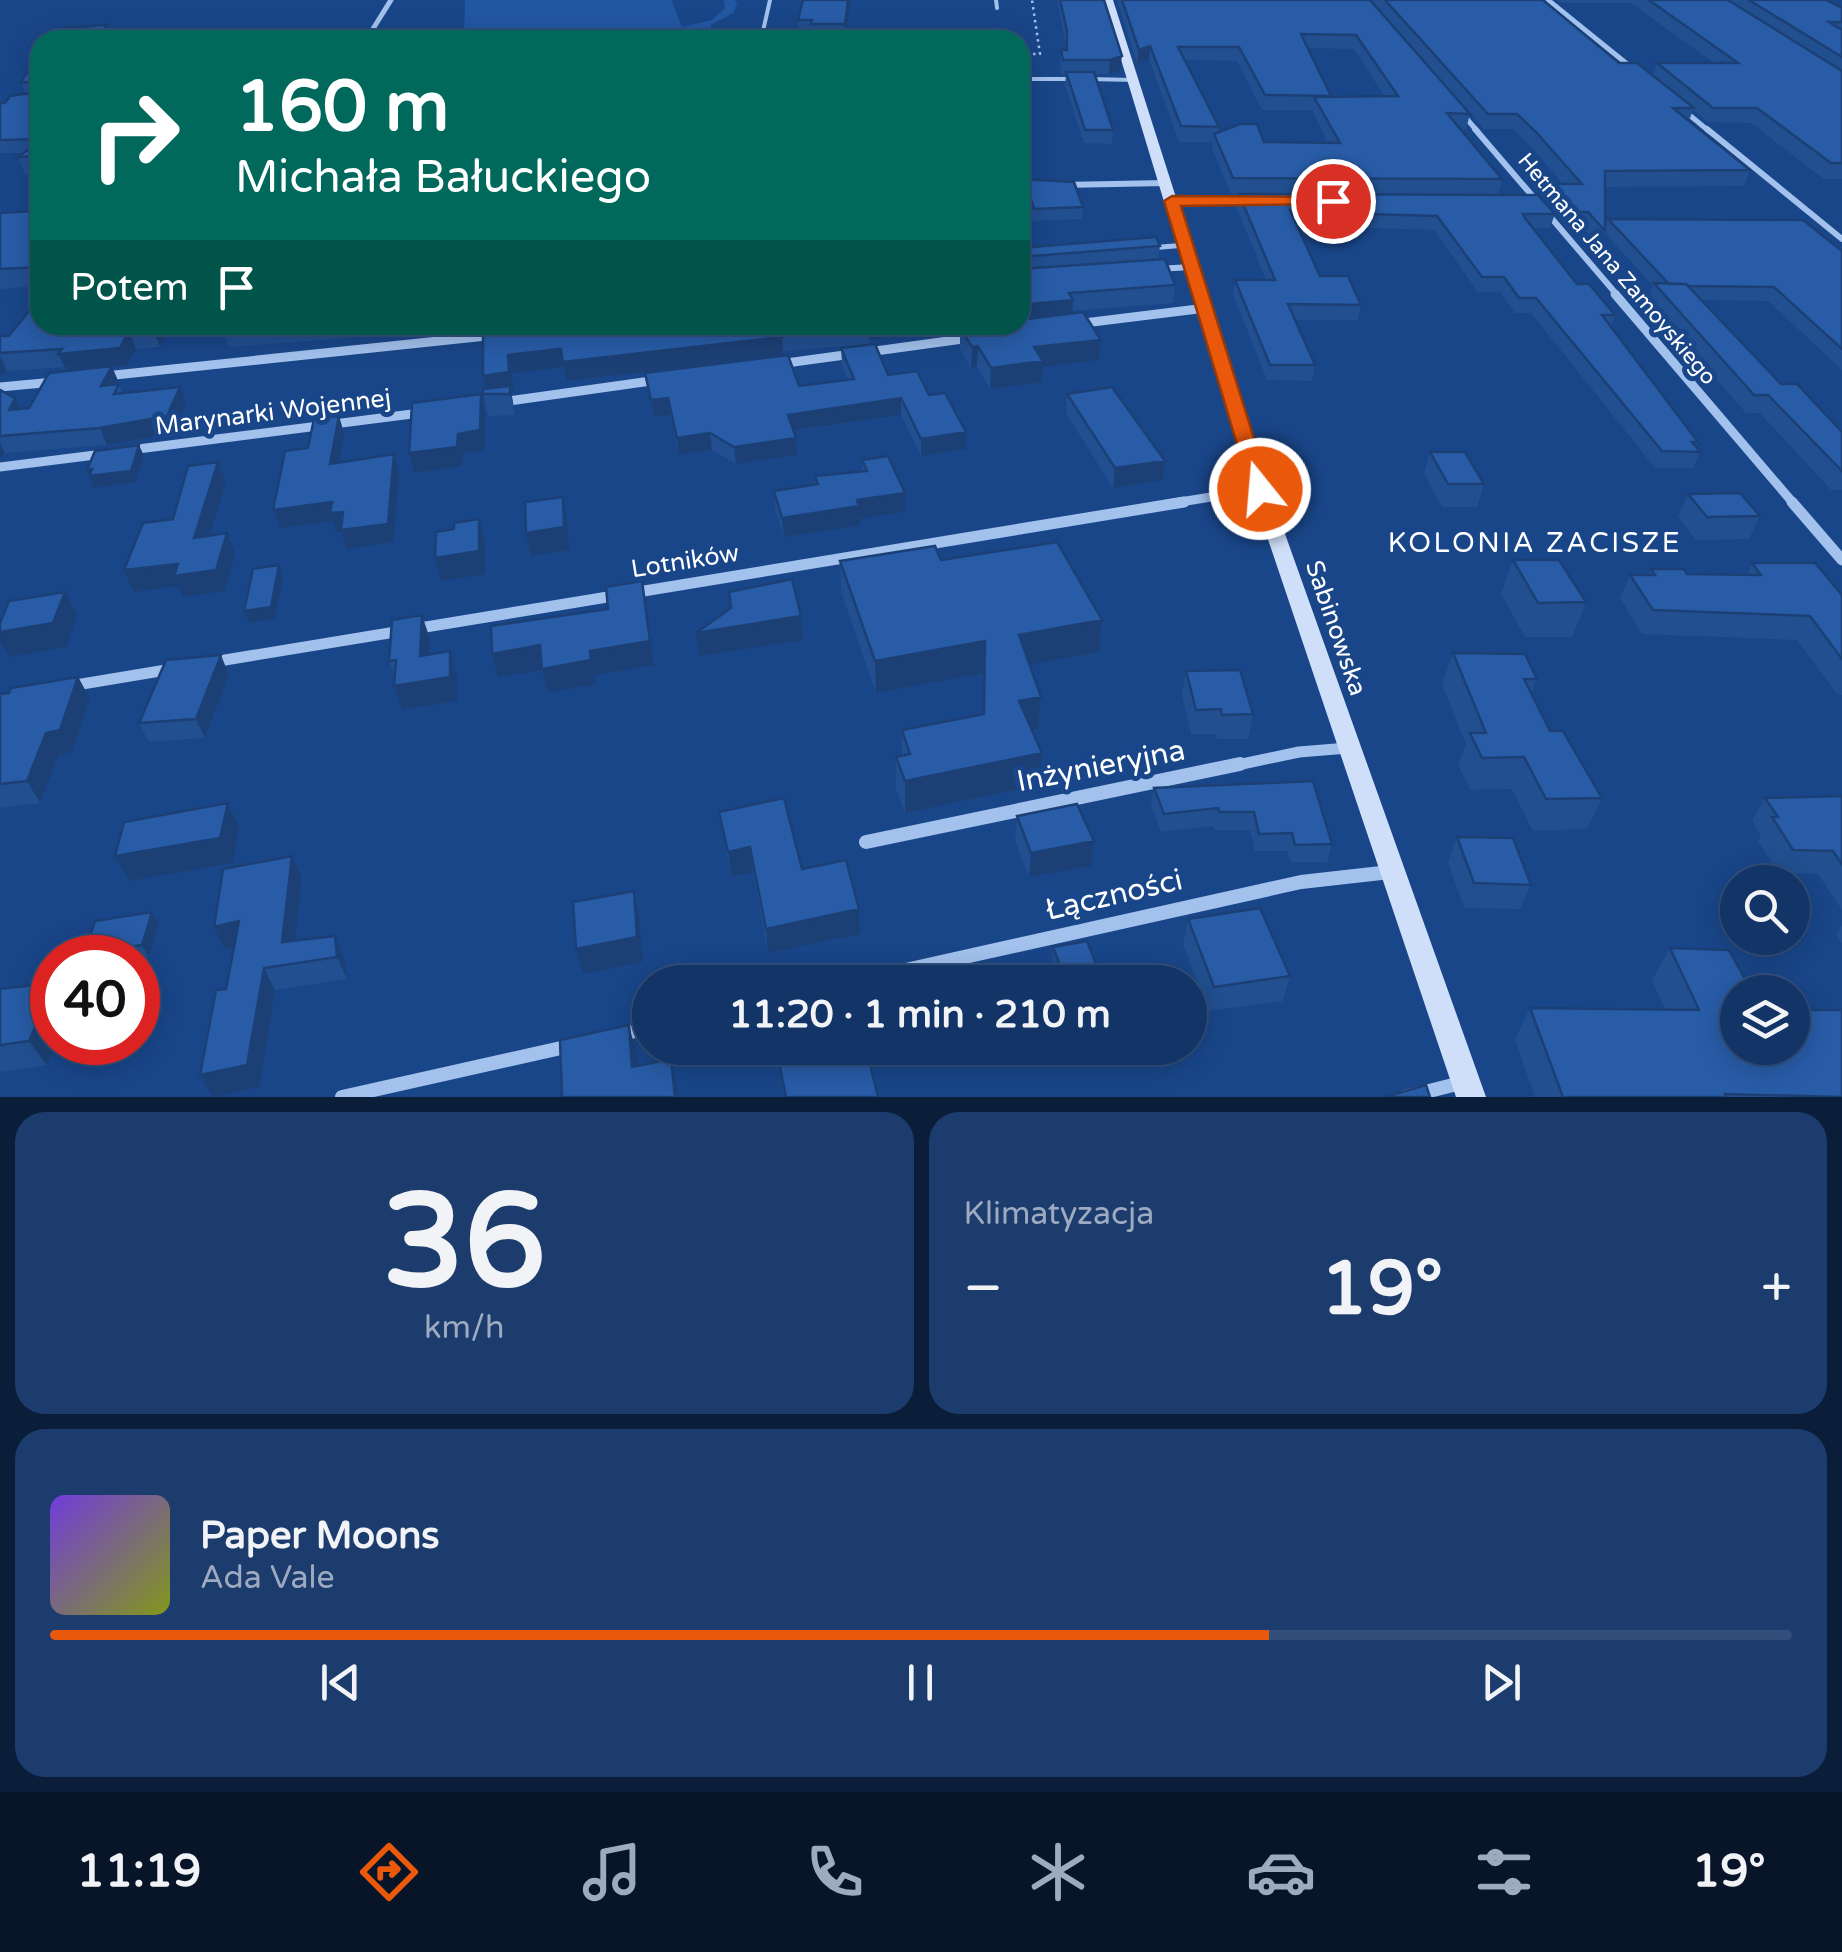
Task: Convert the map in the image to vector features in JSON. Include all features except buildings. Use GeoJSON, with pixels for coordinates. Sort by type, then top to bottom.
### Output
{"type":"FeatureCollection","features":[{"type":"Feature","properties":{"kind":"street"},"geometry":{"type":"LineString","coordinates":[[372,30],[391,0]]}},
{"type":"Feature","properties":{"kind":"street","name":"Sabinowska"},"geometry":{"type":"LineString","coordinates":[[1108,0],[1260,489],[1390,872],[1469,1089]]}},
{"type":"Feature","properties":{"kind":"street"},"geometry":{"type":"LineString","coordinates":[[1548,0],[1640,75]]}},
{"type":"Feature","properties":{"kind":"street"},"geometry":{"type":"LineString","coordinates":[[1668,97],[1842,239]]}},
{"type":"Feature","properties":{"kind":"street","name":"Hetmana Jana Zamoyskiego"},"geometry":{"type":"LineString","coordinates":[[1458,110],[1842,560]]}},
{"type":"Feature","properties":{"kind":"street"},"geometry":{"type":"LineString","coordinates":[[1056,185],[1266,201]]}},
{"type":"Feature","properties":{"kind":"street"},"geometry":{"type":"LineString","coordinates":[[1518,202],[1537,202]]}},
{"type":"Feature","properties":{"kind":"street"},"geometry":{"type":"LineString","coordinates":[[1138,270],[1193,267]]}},
{"type":"Feature","properties":{"kind":"street"},"geometry":{"type":"LineString","coordinates":[[1056,326],[1206,308]]}},
{"type":"Feature","properties":{"kind":"street"},"geometry":{"type":"LineString","coordinates":[[95,378],[496,335]]}},
{"type":"Feature","properties":{"kind":"street"},"geometry":{"type":"LineString","coordinates":[[760,366],[978,337]]}},
{"type":"Feature","properties":{"kind":"street"},"geometry":{"type":"LineString","coordinates":[[484,404],[662,380]]}},
{"type":"Feature","properties":{"kind":"street"},"geometry":{"type":"LineString","coordinates":[[0,388],[57,382]]}},
{"type":"Feature","properties":{"kind":"street","name":"Marynarki Wojennej"},"geometry":{"type":"LineString","coordinates":[[0,467],[425,412]]}},
{"type":"Feature","properties":{"kind":"street","name":"Lotników"},"geometry":{"type":"LineString","coordinates":[[197,665],[1260,489]]}},
{"type":"Feature","properties":{"kind":"street"},"geometry":{"type":"LineString","coordinates":[[59,688],[177,668]]}},
{"type":"Feature","properties":{"kind":"street","name":"Inżynieryjna"},"geometry":{"type":"LineString","coordinates":[[866,842],[1299,752],[1348,748]]}},
{"type":"Feature","properties":{"kind":"street","name":"Łączności"},"geometry":{"type":"LineString","coordinates":[[928,965],[1301,882],[1390,872]]}},
{"type":"Feature","properties":{"kind":"street"},"geometry":{"type":"LineString","coordinates":[[612,1036],[632,1032]]}},
{"type":"Feature","properties":{"kind":"street"},"geometry":{"type":"LineString","coordinates":[[342,1097],[592,1041]]}},
{"type":"Feature","properties":{"kind":"street"},"geometry":{"type":"LineString","coordinates":[[1405,1097],[1469,1089]]}},
{"type":"Feature","properties":{"kind":"lane"},"geometry":{"type":"LineString","coordinates":[[762,28],[770,0]]}},
{"type":"Feature","properties":{"kind":"lane"},"geometry":{"type":"LineString","coordinates":[[996,0],[997,8]]}},
{"type":"Feature","properties":{"kind":"lane"},"geometry":{"type":"LineString","coordinates":[[1030,79],[1134,80]]}},
{"type":"Feature","properties":{"kind":"lane"},"geometry":{"type":"LineString","coordinates":[[1149,248],[1186,245]]}},
{"type":"Feature","properties":{"kind":"path"},"geometry":{"type":"LineString","coordinates":[[1030,54],[1040,54],[1032,0]]}},
{"type":"Feature","properties":{"kind":"path"},"geometry":{"type":"LineString","coordinates":[[735,30],[762,28]]}},
{"type":"Feature","properties":{"kind":"shaded area"},"geometry":{"type":"Polygon","coordinates":[[[465,0],[671,0],[682,27],[712,20],[725,8],[724,0],[735,0],[737,4],[733,13],[711,25],[711,29],[464,30],[465,0]]]}},
{"type":"Feature","properties":{"kind":"district","name":"KOLONIA ZACISZE"},"geometry":{"type":"Point","coordinates":[1535,543]}},
{"type":"Feature","properties":{"kind":"route"},"geometry":{"type":"LineString","coordinates":[[1260,489],[1172,201],[1333,201]]}}]}
